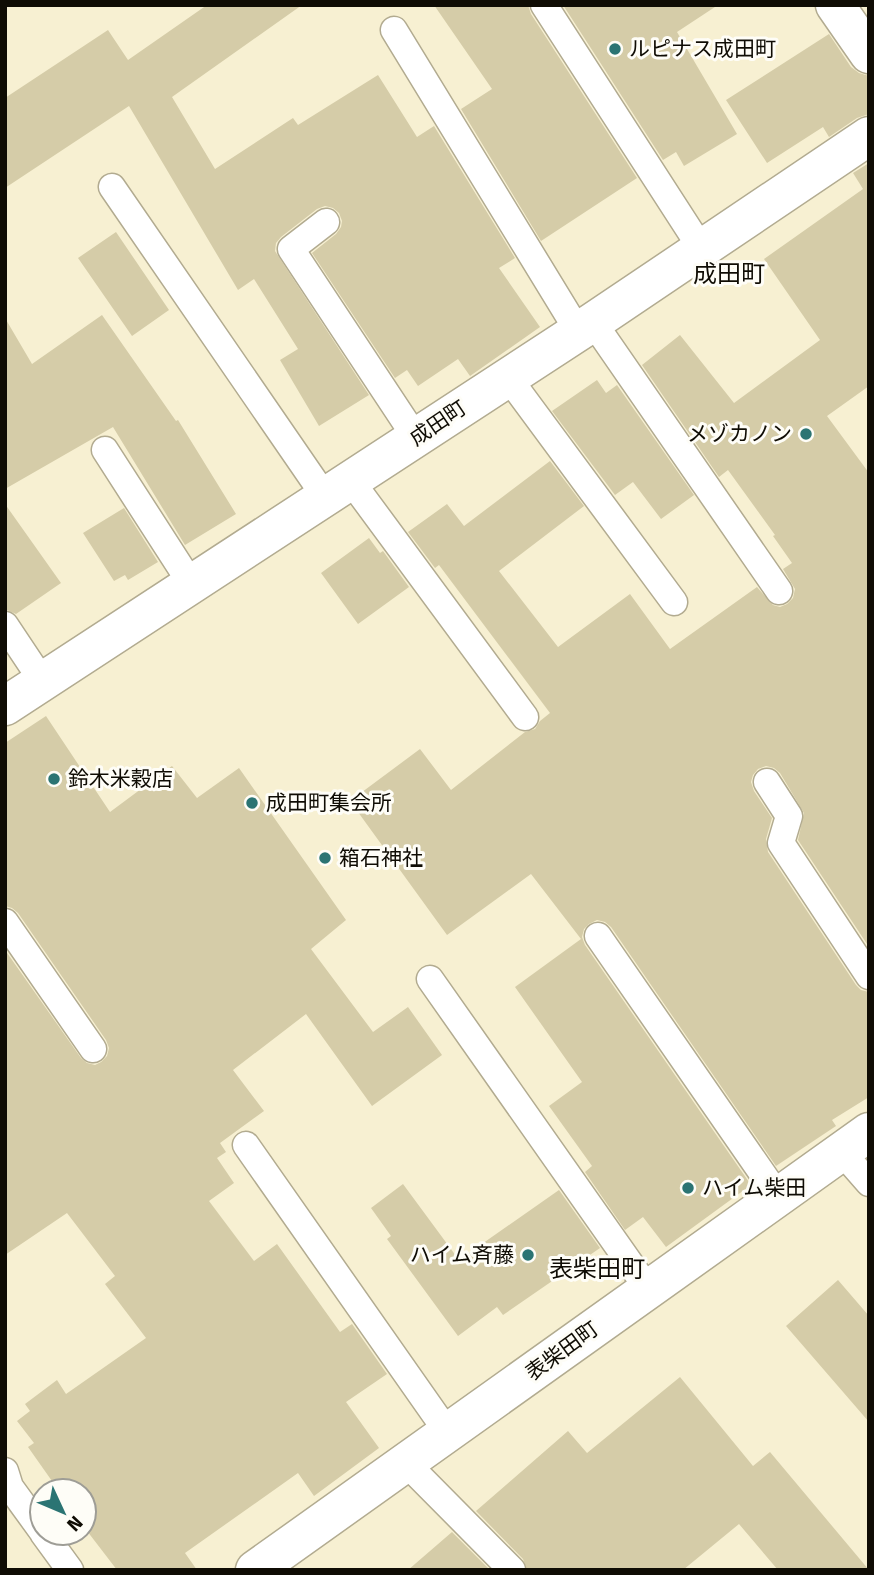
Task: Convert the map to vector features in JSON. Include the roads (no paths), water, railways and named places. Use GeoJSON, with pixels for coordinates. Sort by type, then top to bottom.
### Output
{"type":"FeatureCollection","features":[{"type":"Feature","properties":{"kind":"street"},"geometry":{"type":"LineString","coordinates":[[835,5],[869,54]]}},
{"type":"Feature","properties":{"kind":"street","name":"成田町"},"geometry":{"type":"LineString","coordinates":[[5,706],[586,326],[869,136]]}},
{"type":"Feature","properties":{"kind":"street","name":"表柴田町"},"geometry":{"type":"LineString","coordinates":[[255,1570],[855,1142]]}},
{"type":"Feature","properties":{"kind":"lane"},"geometry":{"type":"LineString","coordinates":[[544,5],[701,248]]}},
{"type":"Feature","properties":{"kind":"lane"},"geometry":{"type":"LineString","coordinates":[[394,30],[586,326],[779,590]]}},
{"type":"Feature","properties":{"kind":"lane"},"geometry":{"type":"LineString","coordinates":[[112,187],[338,489],[525,717]]}},
{"type":"Feature","properties":{"kind":"lane"},"geometry":{"type":"LineString","coordinates":[[326,222],[291,249],[416,438]]}},
{"type":"Feature","properties":{"kind":"lane"},"geometry":{"type":"LineString","coordinates":[[507,376],[674,602]]}},
{"type":"Feature","properties":{"kind":"lane"},"geometry":{"type":"LineString","coordinates":[[105,450],[192,585]]}},
{"type":"Feature","properties":{"kind":"lane"},"geometry":{"type":"LineString","coordinates":[[5,625],[43,682]]}},
{"type":"Feature","properties":{"kind":"lane"},"geometry":{"type":"LineString","coordinates":[[767,782],[789,816],[781,843],[869,976]]}},
{"type":"Feature","properties":{"kind":"lane"},"geometry":{"type":"LineString","coordinates":[[5,922],[93,1049]]}},
{"type":"Feature","properties":{"kind":"lane"},"geometry":{"type":"LineString","coordinates":[[598,936],[778,1196]]}},
{"type":"Feature","properties":{"kind":"lane"},"geometry":{"type":"LineString","coordinates":[[430,979],[648,1289]]}},
{"type":"Feature","properties":{"kind":"lane"},"geometry":{"type":"LineString","coordinates":[[855,1142],[869,1183]]}},
{"type":"Feature","properties":{"kind":"lane"},"geometry":{"type":"LineString","coordinates":[[246,1145],[448,1433]]}},
{"type":"Feature","properties":{"kind":"lane"},"geometry":{"type":"LineString","coordinates":[[406,1463],[512,1570]]}},
{"type":"Feature","properties":{"kind":"lane"},"geometry":{"type":"LineString","coordinates":[[5,1471],[10,1487],[28,1512]]}},
{"type":"Feature","properties":{"kind":"lane"},"geometry":{"type":"LineString","coordinates":[[54,1547],[70,1570]]}},
{"type":"Feature","properties":{"kind":"place","name":"ルピナス成田町"},"geometry":{"type":"Point","coordinates":[615,49]}},
{"type":"Feature","properties":{"kind":"place","name":"メゾカノン"},"geometry":{"type":"Point","coordinates":[806,434]}},
{"type":"Feature","properties":{"kind":"place","name":"鈴木米穀店"},"geometry":{"type":"Point","coordinates":[54,779]}},
{"type":"Feature","properties":{"kind":"place","name":"成田町集会所"},"geometry":{"type":"Point","coordinates":[252,803]}},
{"type":"Feature","properties":{"kind":"place","name":"箱石神社"},"geometry":{"type":"Point","coordinates":[325,858]}},
{"type":"Feature","properties":{"kind":"place","name":"ハイム柴田"},"geometry":{"type":"Point","coordinates":[688,1188]}},
{"type":"Feature","properties":{"kind":"place","name":"ハイム斉藤"},"geometry":{"type":"Point","coordinates":[528,1255]}},
{"type":"Feature","properties":{"kind":"district","name":"成田町"},"geometry":{"type":"Point","coordinates":[729,274]}},
{"type":"Feature","properties":{"kind":"district","name":"表柴田町"},"geometry":{"type":"Point","coordinates":[597,1269]}}]}
